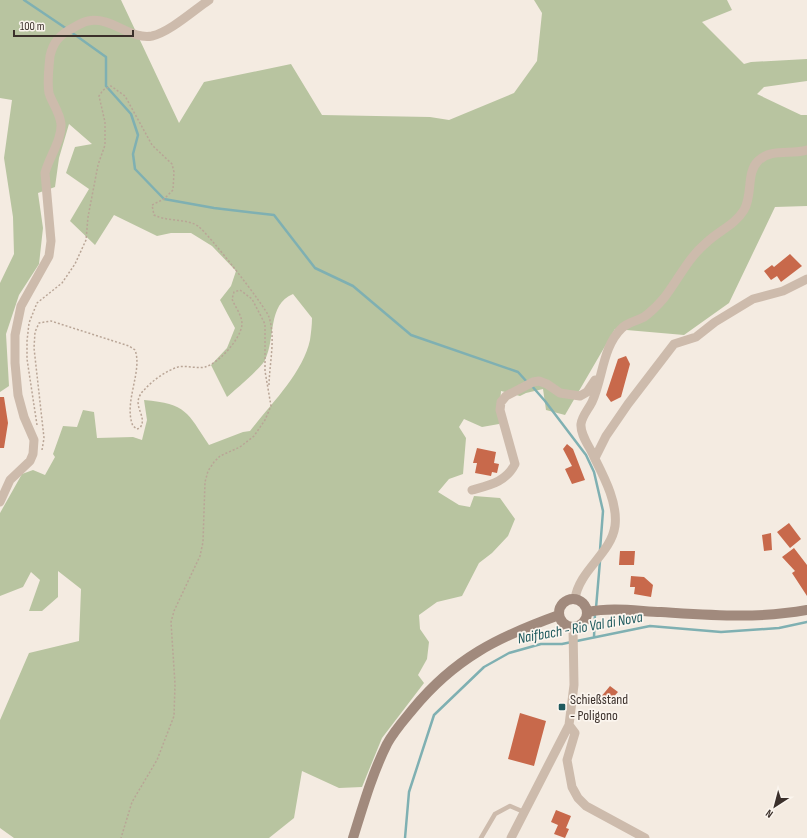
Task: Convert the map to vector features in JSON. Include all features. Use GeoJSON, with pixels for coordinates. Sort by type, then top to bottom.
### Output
{"type":"FeatureCollection","features":[{"type":"Feature","properties":{"kind":"main road"},"geometry":{"type":"LineString","coordinates":[[593,611],[582,625],[573,632],[566,626],[559,615],[560,607],[563,603],[575,599],[593,611],[755,616],[807,610]]}},
{"type":"Feature","properties":{"kind":"main road"},"geometry":{"type":"LineString","coordinates":[[353,838],[376,768],[388,742],[426,693],[447,673],[469,656],[496,640],[519,629],[559,615]]}},
{"type":"Feature","properties":{"kind":"street"},"geometry":{"type":"LineString","coordinates":[[0,502],[10,480],[37,454],[34,440],[24,417],[18,395],[15,363],[15,335],[16,322],[21,306],[49,256],[51,241],[45,173],[60,134],[61,123],[49,92],[50,57],[54,42],[62,35],[87,21],[101,20],[128,31],[144,36],[152,36],[165,30],[209,0]]}},
{"type":"Feature","properties":{"kind":"street"},"geometry":{"type":"LineString","coordinates":[[575,599],[578,585],[611,539],[615,519],[613,501],[595,458],[584,439],[581,426],[600,380],[605,358],[623,327],[644,317],[652,310],[664,298],[688,262],[706,243],[729,226],[744,210],[751,190],[754,167],[758,161],[772,153],[807,150]]}},
{"type":"Feature","properties":{"kind":"street"},"geometry":{"type":"LineString","coordinates":[[595,458],[606,436],[628,404],[674,344],[696,337],[715,322],[753,299],[783,291],[807,279]]}},
{"type":"Feature","properties":{"kind":"street"},"geometry":{"type":"LineString","coordinates":[[472,490],[501,481],[513,468],[515,459],[500,410],[501,402],[506,396],[531,383],[539,381],[547,384],[560,393],[580,396],[587,392],[596,380],[600,380]]}},
{"type":"Feature","properties":{"kind":"street"},"geometry":{"type":"LineString","coordinates":[[511,838],[569,725],[574,685],[573,632]]}},
{"type":"Feature","properties":{"kind":"street"},"geometry":{"type":"LineString","coordinates":[[569,725],[575,733],[567,760],[568,769],[572,787],[578,798],[586,806],[645,838]]}},
{"type":"Feature","properties":{"kind":"lane"},"geometry":{"type":"LineString","coordinates":[[481,838],[495,814],[510,806],[524,812]]}},
{"type":"Feature","properties":{"kind":"path"},"geometry":{"type":"LineString","coordinates":[[38,430],[27,359],[26,340],[29,323],[37,304],[62,283],[75,264],[86,240],[88,217],[98,165],[105,145],[104,122],[99,96],[103,90],[112,86],[125,96],[152,145],[172,164],[174,172],[173,190],[170,195],[152,205],[154,215],[162,219],[197,226],[206,233],[241,277],[269,317],[271,361],[269,390]]}},
{"type":"Feature","properties":{"kind":"path"},"geometry":{"type":"LineString","coordinates":[[37,454],[44,438],[34,348],[35,332],[41,322],[52,322],[129,346],[135,350],[136,363],[130,417],[133,426],[138,429],[143,422],[137,405],[138,399],[145,389],[176,368],[184,366],[201,368],[213,364],[234,343],[242,325],[241,316],[232,299],[234,292],[240,290],[252,299],[265,324],[265,371],[271,406],[259,430],[246,443],[214,462],[208,471],[205,482],[203,542],[200,556],[170,622],[175,684],[174,716],[157,760],[132,802],[121,838]]}},
{"type":"Feature","properties":{"kind":"path"},"geometry":{"type":"LineString","coordinates":[[37,454],[40,450],[39,442]]}},
{"type":"Feature","properties":{"kind":"green space"},"geometry":{"type":"Polygon","coordinates":[[[0,0],[121,0],[179,123],[204,82],[291,64],[322,115],[430,117],[449,120],[514,93],[537,61],[542,13],[534,0],[727,0],[732,10],[702,22],[744,64],[751,62],[807,59],[807,81],[764,87],[757,94],[801,115],[807,115],[807,206],[775,207],[729,303],[684,335],[615,329],[565,415],[546,410],[543,389],[520,396],[501,391],[499,424],[482,427],[464,419],[459,427],[466,438],[463,474],[449,479],[438,492],[459,505],[470,507],[474,496],[500,498],[515,519],[508,536],[492,553],[479,563],[462,596],[437,602],[419,615],[420,629],[429,642],[427,659],[418,675],[424,683],[382,738],[362,787],[339,788],[302,771],[294,818],[269,838],[14,838],[0,828],[0,720],[29,653],[79,641],[81,589],[58,571],[58,597],[42,611],[29,611],[40,580],[31,572],[23,587],[0,596],[0,513],[22,474],[33,470],[45,475],[55,457],[53,454],[63,426],[77,427],[83,410],[94,412],[97,438],[133,437],[142,440],[147,420],[144,400],[178,407],[190,417],[209,445],[243,432],[250,431],[285,388],[300,364],[310,340],[312,318],[293,294],[285,299],[279,306],[276,314],[268,351],[263,364],[227,397],[211,365],[227,348],[235,328],[220,300],[231,286],[236,271],[212,246],[191,233],[171,233],[157,236],[114,215],[95,245],[70,221],[89,189],[66,173],[75,147],[92,144],[69,124],[59,158],[55,187],[38,193],[43,228],[39,264],[19,295],[6,334],[9,386],[0,392],[0,283],[14,254],[13,217],[4,158],[12,100],[0,98],[0,0]]]}},
{"type":"Feature","properties":{"kind":"building"},"geometry":{"type":"Polygon","coordinates":[[[790,254],[802,266],[781,282],[777,276],[771,280],[764,271],[772,265],[774,267],[790,254]]]}},
{"type":"Feature","properties":{"kind":"building"},"geometry":{"type":"Polygon","coordinates":[[[626,356],[630,364],[621,397],[611,402],[606,395],[618,359],[626,356]]]}},
{"type":"Feature","properties":{"kind":"building"},"geometry":{"type":"Polygon","coordinates":[[[0,397],[4,397],[8,423],[4,448],[0,448],[0,397]]]}},
{"type":"Feature","properties":{"kind":"building"},"geometry":{"type":"Polygon","coordinates":[[[567,444],[573,449],[585,480],[572,484],[565,469],[572,466],[563,449],[567,444]]]}},
{"type":"Feature","properties":{"kind":"building"},"geometry":{"type":"Polygon","coordinates":[[[477,448],[496,452],[494,463],[499,464],[497,473],[492,472],[491,476],[475,473],[477,463],[473,463],[477,448]]]}},
{"type":"Feature","properties":{"kind":"building"},"geometry":{"type":"Polygon","coordinates":[[[789,523],[801,539],[790,548],[777,532],[789,523]]]}},
{"type":"Feature","properties":{"kind":"building"},"geometry":{"type":"Polygon","coordinates":[[[771,533],[772,550],[764,551],[762,535],[771,533]]]}},
{"type":"Feature","properties":{"kind":"building"},"geometry":{"type":"Polygon","coordinates":[[[794,548],[807,565],[807,596],[792,573],[795,571],[782,557],[794,548]]]}},
{"type":"Feature","properties":{"kind":"building"},"geometry":{"type":"Polygon","coordinates":[[[620,551],[635,551],[634,565],[619,565],[620,551]]]}},
{"type":"Feature","properties":{"kind":"building"},"geometry":{"type":"Polygon","coordinates":[[[631,576],[644,577],[653,585],[651,597],[634,594],[635,587],[630,587],[631,576]]]}},
{"type":"Feature","properties":{"kind":"building"},"geometry":{"type":"Polygon","coordinates":[[[610,686],[618,692],[607,704],[600,698],[610,686]]]}},
{"type":"Feature","properties":{"kind":"building"},"geometry":{"type":"Polygon","coordinates":[[[520,713],[546,721],[534,766],[508,759],[520,713]]]}},
{"type":"Feature","properties":{"kind":"building"},"geometry":{"type":"Polygon","coordinates":[[[556,810],[571,816],[566,828],[569,829],[565,838],[554,834],[558,825],[551,822],[556,810]]]}},
{"type":"Feature","properties":{"kind":"waterway"},"geometry":{"type":"LineString","coordinates":[[24,0],[67,29]]}},
{"type":"Feature","properties":{"kind":"waterway"},"geometry":{"type":"LineString","coordinates":[[71,32],[106,57],[106,86],[131,114],[138,135],[133,154],[135,169],[164,199],[214,208],[274,215],[315,268],[353,286],[411,335],[518,372],[527,382]]}},
{"type":"Feature","properties":{"kind":"waterway"},"geometry":{"type":"LineString","coordinates":[[531,385],[586,455],[594,472],[603,511],[600,550]]}},
{"type":"Feature","properties":{"kind":"waterway"},"geometry":{"type":"LineString","coordinates":[[596,608],[600,561]]}},
{"type":"Feature","properties":{"kind":"waterway"},"geometry":{"type":"LineString","coordinates":[[594,637],[595,613]]}},
{"type":"Feature","properties":{"kind":"waterway","name":"Naifbach - Rio Val di Nova"},"geometry":{"type":"LineString","coordinates":[[405,838],[409,792],[434,715],[484,667],[509,653],[541,644],[562,644],[650,626],[721,632],[779,628],[807,622]]}},
{"type":"Feature","properties":{"kind":"place","name":"Schießstand - Poligono"},"geometry":{"type":"Point","coordinates":[562,707]}}]}
